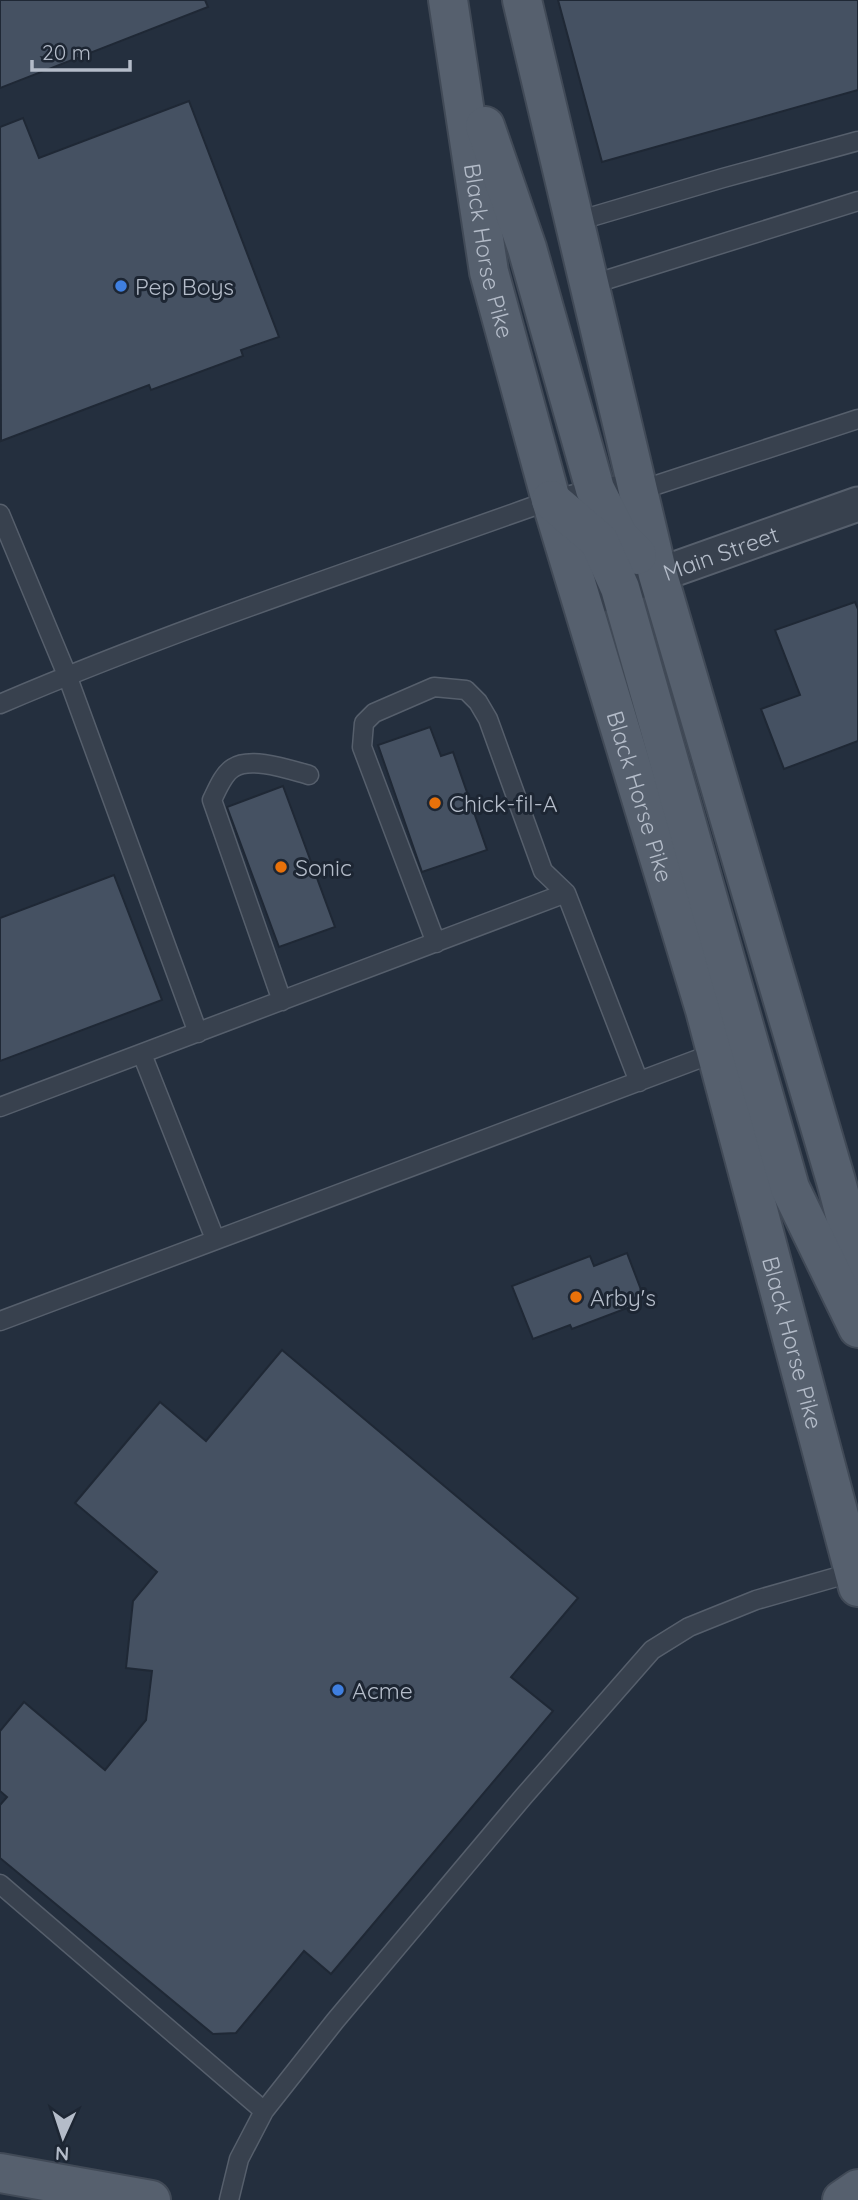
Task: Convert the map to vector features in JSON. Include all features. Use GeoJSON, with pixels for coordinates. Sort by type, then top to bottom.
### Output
{"type":"FeatureCollection","features":[{"type":"Feature","properties":{"kind":"main road"},"geometry":{"type":"LineString","coordinates":[[522,0],[658,575],[847,1183],[858,1265]]}},
{"type":"Feature","properties":{"kind":"main road"},"geometry":{"type":"LineString","coordinates":[[451,17],[527,248],[595,489],[619,537],[658,575]]}},
{"type":"Feature","properties":{"kind":"main road","name":"Black Horse Pike"},"geometry":{"type":"LineString","coordinates":[[451,17],[489,272],[551,500],[717,1052],[856,1579]]}},
{"type":"Feature","properties":{"kind":"main road"},"geometry":{"type":"LineString","coordinates":[[551,500],[599,541],[620,588],[790,1188],[858,1328]]}},
{"type":"Feature","properties":{"kind":"main road"},"geometry":{"type":"LineString","coordinates":[[0,2173],[151,2200]]}},
{"type":"Feature","properties":{"kind":"main road"},"geometry":{"type":"LineString","coordinates":[[842,2200],[858,2189]]}},
{"type":"Feature","properties":{"kind":"street","name":"Main Street"},"geometry":{"type":"LineString","coordinates":[[582,602],[858,504]]}},
{"type":"Feature","properties":{"kind":"lane"},"geometry":{"type":"LineString","coordinates":[[575,222],[858,141]]}},
{"type":"Feature","properties":{"kind":"lane"},"geometry":{"type":"LineString","coordinates":[[590,285],[858,201]]}},
{"type":"Feature","properties":{"kind":"lane"},"geometry":{"type":"LineString","coordinates":[[0,704],[67,676],[551,500],[595,489],[637,486],[858,419]]}},
{"type":"Feature","properties":{"kind":"lane"},"geometry":{"type":"LineString","coordinates":[[0,514],[67,676],[198,1033]]}},
{"type":"Feature","properties":{"kind":"lane"},"geometry":{"type":"LineString","coordinates":[[436,943],[362,747],[364,723],[374,713],[434,687],[466,690],[478,702],[488,719],[543,871],[566,893],[639,1082]]}},
{"type":"Feature","properties":{"kind":"lane"},"geometry":{"type":"LineString","coordinates":[[282,1001],[212,800],[219,784],[233,768],[264,764],[309,775]]}},
{"type":"Feature","properties":{"kind":"lane"},"geometry":{"type":"LineString","coordinates":[[0,1107],[566,893]]}},
{"type":"Feature","properties":{"kind":"lane"},"geometry":{"type":"LineString","coordinates":[[0,1321],[717,1052]]}},
{"type":"Feature","properties":{"kind":"lane"},"geometry":{"type":"LineString","coordinates":[[142,1054],[215,1239]]}},
{"type":"Feature","properties":{"kind":"lane"},"geometry":{"type":"LineString","coordinates":[[229,2200],[239,2159],[264,2111],[335,2021],[524,1796],[652,1650],[690,1627],[755,1600],[856,1579]]}},
{"type":"Feature","properties":{"kind":"lane"},"geometry":{"type":"LineString","coordinates":[[0,1884],[264,2111]]}},
{"type":"Feature","properties":{"kind":"building"},"geometry":{"type":"Polygon","coordinates":[[[0,0],[205,0],[208,7],[0,88],[0,0]]]}},
{"type":"Feature","properties":{"kind":"building"},"geometry":{"type":"Polygon","coordinates":[[[558,0],[858,0],[858,90],[602,162],[558,0]]]}},
{"type":"Feature","properties":{"kind":"building"},"geometry":{"type":"Polygon","coordinates":[[[189,101],[279,337],[241,350],[243,356],[151,390],[149,385],[1,441],[0,127],[23,118],[39,158],[189,101]]]}},
{"type":"Feature","properties":{"kind":"building"},"geometry":{"type":"Polygon","coordinates":[[[855,602],[858,609],[858,741],[784,769],[761,709],[800,695],[775,630],[855,602]]]}},
{"type":"Feature","properties":{"kind":"building","name":"Chick-fil-A"},"geometry":{"type":"Polygon","coordinates":[[[430,727],[441,756],[453,752],[487,850],[422,872],[378,745],[430,727]]]}},
{"type":"Feature","properties":{"kind":"building","name":"Sonic"},"geometry":{"type":"Polygon","coordinates":[[[283,786],[335,927],[279,947],[227,807],[283,786]]]}},
{"type":"Feature","properties":{"kind":"building"},"geometry":{"type":"Polygon","coordinates":[[[114,875],[162,1000],[0,1061],[0,918],[114,875]]]}},
{"type":"Feature","properties":{"kind":"building","name":"Arby's"},"geometry":{"type":"Polygon","coordinates":[[[627,1253],[643,1295],[627,1300],[630,1307],[572,1329],[570,1325],[533,1339],[512,1286],[590,1256],[594,1266],[627,1253]]]}},
{"type":"Feature","properties":{"kind":"building","name":"Acme"},"geometry":{"type":"Polygon","coordinates":[[[282,1350],[578,1598],[511,1677],[553,1711],[331,1974],[304,1951],[236,2033],[213,2034],[0,1858],[0,1805],[7,1797],[0,1791],[0,1731],[24,1702],[105,1770],[146,1720],[152,1671],[126,1668],[133,1601],[157,1572],[75,1503],[160,1402],[206,1441],[282,1350]]]}},
{"type":"Feature","properties":{"kind":"place","name":"Pep Boys"},"geometry":{"type":"Point","coordinates":[121,286]}},
{"type":"Feature","properties":{"kind":"place","name":"Chick-fil-A"},"geometry":{"type":"Point","coordinates":[435,803]}},
{"type":"Feature","properties":{"kind":"place","name":"Sonic"},"geometry":{"type":"Point","coordinates":[281,867]}},
{"type":"Feature","properties":{"kind":"place","name":"Arby's"},"geometry":{"type":"Point","coordinates":[576,1297]}},
{"type":"Feature","properties":{"kind":"place","name":"Acme"},"geometry":{"type":"Point","coordinates":[338,1690]}}]}
